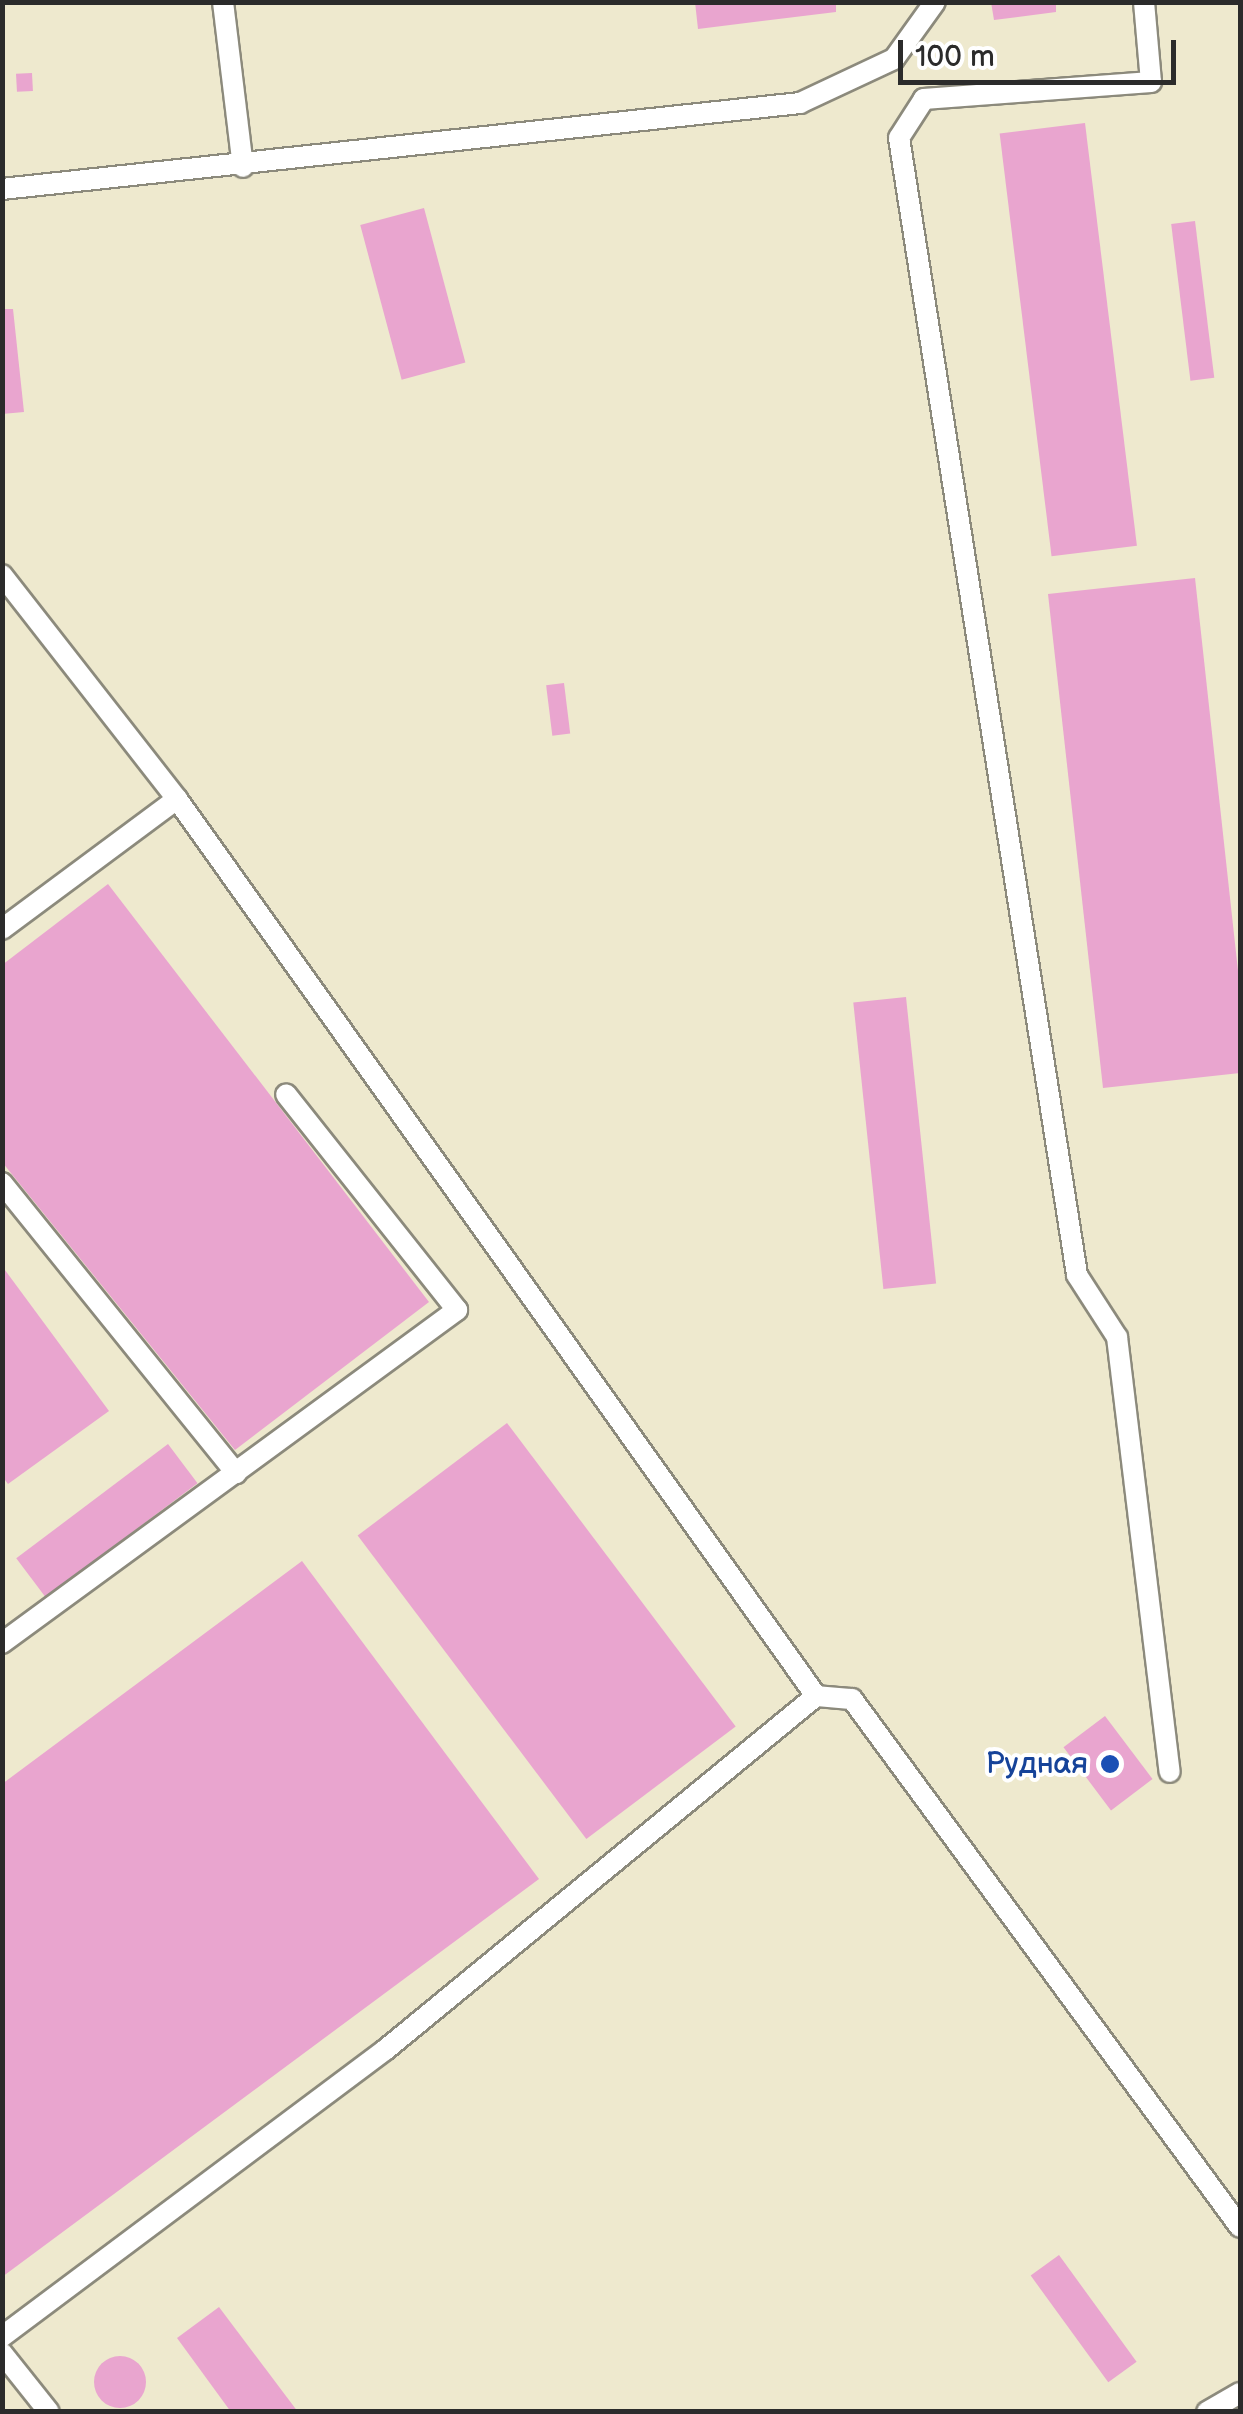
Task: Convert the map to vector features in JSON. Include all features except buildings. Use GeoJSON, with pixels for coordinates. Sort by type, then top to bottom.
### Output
{"type":"FeatureCollection","features":[{"type":"Feature","properties":{"kind":"street"},"geometry":{"type":"LineString","coordinates":[[223,2],[243,166]]}},
{"type":"Feature","properties":{"kind":"street"},"geometry":{"type":"LineString","coordinates":[[2,189],[800,103],[894,59],[935,2]]}},
{"type":"Feature","properties":{"kind":"street"},"geometry":{"type":"LineString","coordinates":[[1144,2],[1151,82],[924,99],[899,138],[1076,1275],[1117,1337],[1170,1772]]}},
{"type":"Feature","properties":{"kind":"street"},"geometry":{"type":"LineString","coordinates":[[2,576],[177,799],[816,1696]]}},
{"type":"Feature","properties":{"kind":"street"},"geometry":{"type":"LineString","coordinates":[[2,929],[177,799]]}},
{"type":"Feature","properties":{"kind":"street"},"geometry":{"type":"LineString","coordinates":[[2,1643],[457,1310],[286,1094]]}},
{"type":"Feature","properties":{"kind":"street"},"geometry":{"type":"LineString","coordinates":[[2,1183],[236,1473]]}},
{"type":"Feature","properties":{"kind":"street"},"geometry":{"type":"LineString","coordinates":[[2,2337],[385,2050],[816,1696],[852,1699],[1240,2226]]}},
{"type":"Feature","properties":{"kind":"street"},"geometry":{"type":"LineString","coordinates":[[2,2354],[49,2412]]}},
{"type":"Feature","properties":{"kind":"street"},"geometry":{"type":"LineString","coordinates":[[1207,2412],[1240,2393]]}},
{"type":"Feature","properties":{"kind":"place","name":"Рудная"},"geometry":{"type":"Point","coordinates":[1110,1764]}}]}
